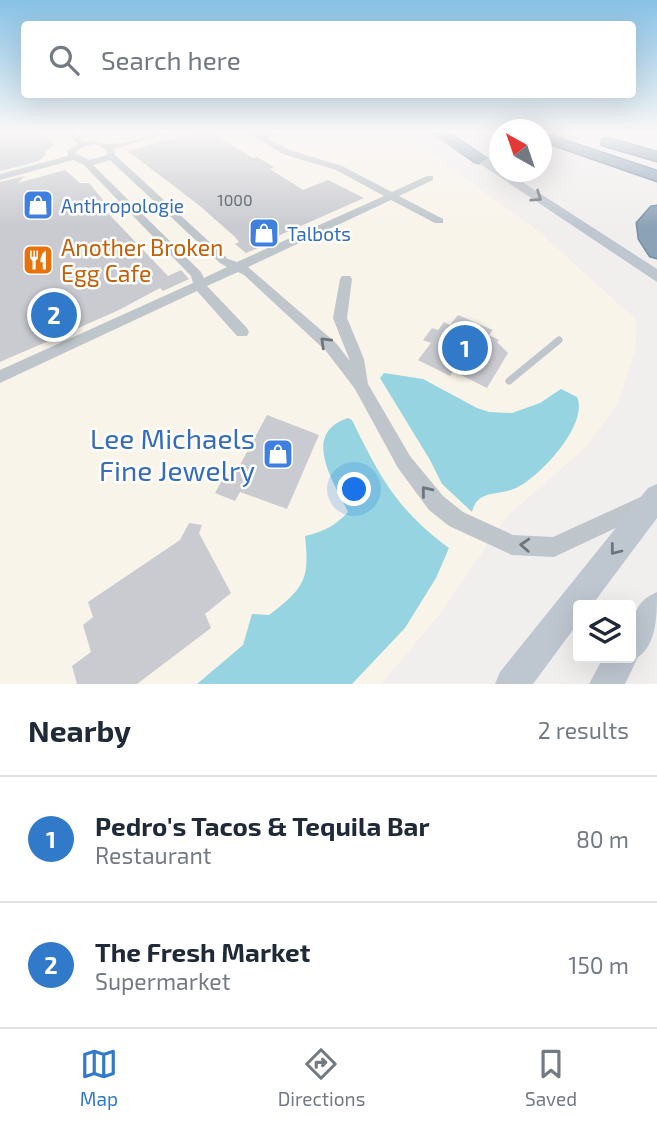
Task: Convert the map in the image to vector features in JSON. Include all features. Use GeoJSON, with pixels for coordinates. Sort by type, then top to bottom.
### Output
{"type":"FeatureCollection","features":[{"type":"Feature","properties":{"kind":"highway"},"geometry":{"type":"LineString","coordinates":[[615,162],[657,176]]}},
{"type":"Feature","properties":{"kind":"highway"},"geometry":{"type":"LineString","coordinates":[[657,211],[646,223],[646,231],[657,252]]}},
{"type":"Feature","properties":{"kind":"main road"},"geometry":{"type":"LineString","coordinates":[[484,162],[657,277]]}},
{"type":"Feature","properties":{"kind":"street"},"geometry":{"type":"LineString","coordinates":[[0,177],[56,162]]}},
{"type":"Feature","properties":{"kind":"street"},"geometry":{"type":"LineString","coordinates":[[120,162],[224,261],[248,272],[331,347],[360,385],[404,462],[436,503],[456,519],[512,545],[554,547],[656,498]]}},
{"type":"Feature","properties":{"kind":"street"},"geometry":{"type":"LineString","coordinates":[[320,162],[339,167],[439,221]]}},
{"type":"Feature","properties":{"kind":"street"},"geometry":{"type":"LineString","coordinates":[[86,163],[197,275],[200,286],[242,332]]}},
{"type":"Feature","properties":{"kind":"street"},"geometry":{"type":"LineString","coordinates":[[0,377],[430,178]]}},
{"type":"Feature","properties":{"kind":"street"},"geometry":{"type":"LineString","coordinates":[[346,279],[340,318],[356,359],[360,385]]}},
{"type":"Feature","properties":{"kind":"street"},"geometry":{"type":"LineString","coordinates":[[512,684],[656,498]]}},
{"type":"Feature","properties":{"kind":"street"},"geometry":{"type":"LineString","coordinates":[[636,637],[657,607]]}},
{"type":"Feature","properties":{"kind":"street"},"geometry":{"type":"LineString","coordinates":[[606,684],[619,663]]}},
{"type":"Feature","properties":{"kind":"lane"},"geometry":{"type":"LineString","coordinates":[[509,381],[559,340]]}},
{"type":"Feature","properties":{"kind":"shaded area"},"geometry":{"type":"Polygon","coordinates":[[[0,162],[445,162],[538,231],[636,320],[635,351],[618,403],[585,448],[508,515],[439,615],[381,684],[0,684],[0,162]]]}},
{"type":"Feature","properties":{"kind":"water"},"geometry":{"type":"Polygon","coordinates":[[[384,373],[423,379],[489,412],[512,413],[540,403],[561,389],[577,397],[579,408],[569,435],[537,473],[516,488],[483,496],[472,512],[442,484],[380,378],[384,373]]]}},
{"type":"Feature","properties":{"kind":"water"},"geometry":{"type":"Polygon","coordinates":[[[348,418],[352,420],[381,476],[403,506],[449,548],[436,578],[405,628],[352,684],[197,684],[243,645],[252,614],[269,615],[297,590],[305,573],[305,536],[328,528],[348,512],[330,475],[323,448],[326,436],[333,426],[348,418]]]}},
{"type":"Feature","properties":{"kind":"building"},"geometry":{"type":"Polygon","coordinates":[[[0,162],[35,162],[0,171],[0,162]]]}},
{"type":"Feature","properties":{"kind":"building"},"geometry":{"type":"Polygon","coordinates":[[[142,162],[265,162],[274,167],[270,169],[303,190],[328,180],[364,198],[262,243],[265,245],[246,253],[235,244],[239,242],[235,237],[142,162]]]}},
{"type":"Feature","properties":{"kind":"building"},"geometry":{"type":"Polygon","coordinates":[[[65,170],[80,183],[89,183],[108,206],[109,210],[106,211],[168,276],[181,270],[189,279],[163,291],[160,288],[117,311],[0,362],[0,182],[25,176],[18,183],[65,170]]]}},
{"type":"Feature","properties":{"kind":"building"},"geometry":{"type":"Polygon","coordinates":[[[458,315],[493,330],[489,335],[499,340],[497,342],[508,353],[487,388],[453,371],[450,376],[418,360],[431,343],[423,340],[432,328],[438,330],[444,322],[450,325],[458,315]]]}},
{"type":"Feature","properties":{"kind":"building","name":"Lee Michaels Fine Jewelry"},"geometry":{"type":"Polygon","coordinates":[[[267,415],[319,435],[287,509],[240,492],[235,501],[215,493],[226,473],[234,476],[267,415]]]}},
{"type":"Feature","properties":{"kind":"building"},"geometry":{"type":"Polygon","coordinates":[[[189,523],[202,525],[199,533],[231,593],[205,614],[211,628],[137,684],[77,684],[72,666],[91,652],[83,625],[93,617],[88,602],[180,540],[189,523]]]}},
{"type":"Feature","properties":{"kind":"place","name":"Anthropologie"},"geometry":{"type":"Point","coordinates":[38,205]}},
{"type":"Feature","properties":{"kind":"place","name":"Talbots"},"geometry":{"type":"Point","coordinates":[264,233]}},
{"type":"Feature","properties":{"kind":"place","name":"Another Broken Egg Cafe"},"geometry":{"type":"Point","coordinates":[38,260]}},
{"type":"Feature","properties":{"kind":"place","name":"The Fresh Market"},"geometry":{"type":"Point","coordinates":[54,315]}},
{"type":"Feature","properties":{"kind":"place","name":"Pedro's Tacos & Tequila Bar"},"geometry":{"type":"Point","coordinates":[465,348]}},
{"type":"Feature","properties":{"kind":"place","name":"Lee Michaels Fine Jewelry"},"geometry":{"type":"Point","coordinates":[278,454]}}]}
